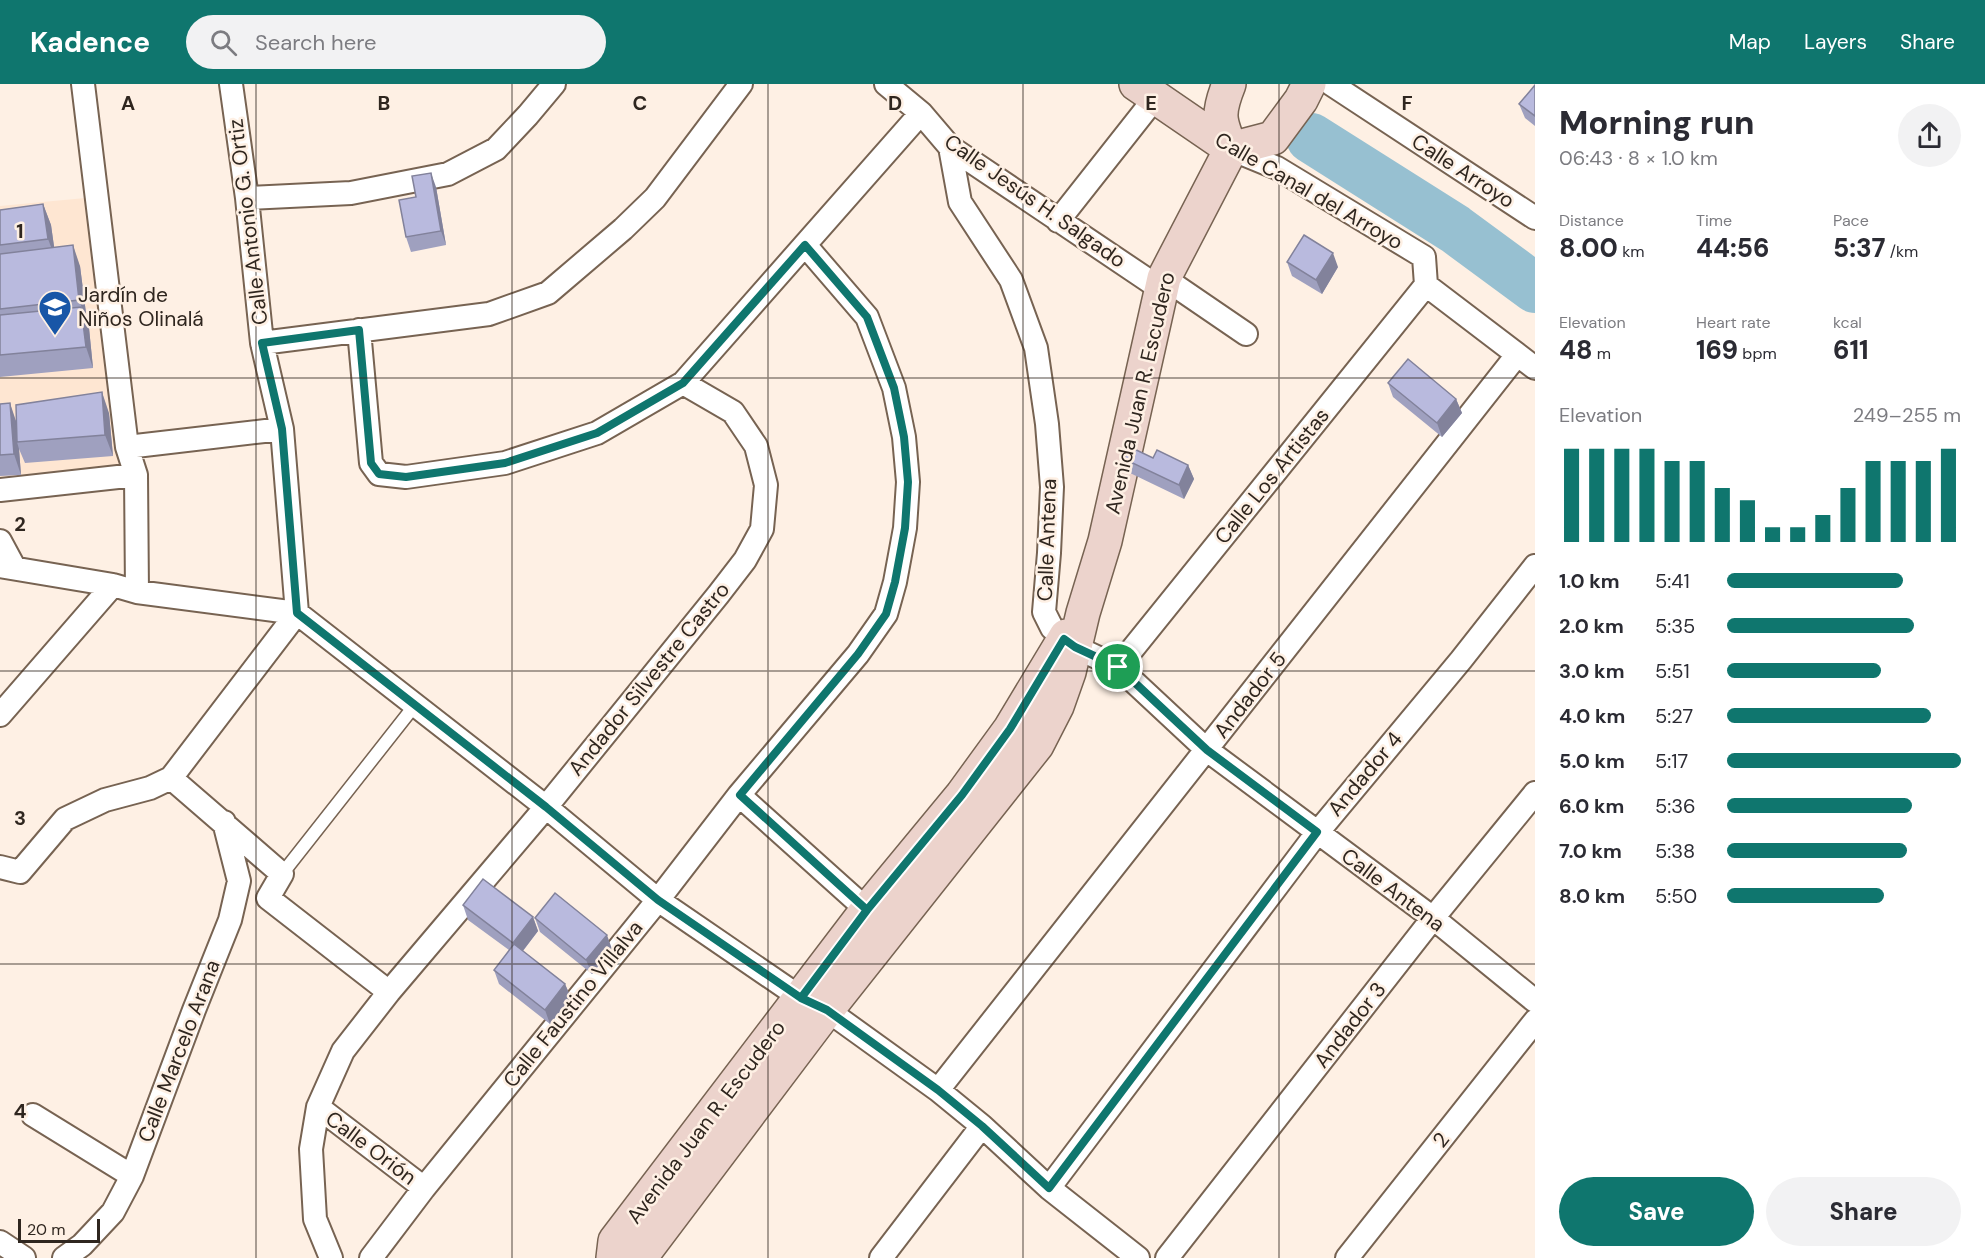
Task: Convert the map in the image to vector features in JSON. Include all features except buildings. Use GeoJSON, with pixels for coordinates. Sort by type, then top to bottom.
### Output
{"type":"FeatureCollection","features":[{"type":"Feature","properties":{"kind":"main road"},"geometry":{"type":"LineString","coordinates":[[1229,84],[1221,104],[1221,123],[1232,149],[1273,138],[1301,100],[1309,84]]}},
{"type":"Feature","properties":{"kind":"main road","name":"Calle Canal del Arroyo"},"geometry":{"type":"LineString","coordinates":[[1145,91],[1232,149]]}},
{"type":"Feature","properties":{"kind":"main road","name":"Avenida Juan R. Escudero"},"geometry":{"type":"LineString","coordinates":[[635,1258],[643,1254],[814,1004],[867,910],[962,795],[1070,643],[1083,613],[1105,541],[1163,283],[1232,149]]}},
{"type":"Feature","properties":{"kind":"main road","name":"Avenida Juan R. Escudero"},"geometry":{"type":"LineString","coordinates":[[613,1258],[615,1241],[814,1004],[1037,745],[1057,706],[1070,643]]}},
{"type":"Feature","properties":{"kind":"street"},"geometry":{"type":"LineString","coordinates":[[83,84],[127,447],[136,475],[137,592]]}},
{"type":"Feature","properties":{"kind":"street","name":"Calle Antonio G. Ortiz"},"geometry":{"type":"LineString","coordinates":[[231,84],[247,198],[262,343],[282,429],[297,613]]}},
{"type":"Feature","properties":{"kind":"street"},"geometry":{"type":"LineString","coordinates":[[247,198],[351,192],[448,174],[496,148],[554,84]]}},
{"type":"Feature","properties":{"kind":"street"},"geometry":{"type":"LineString","coordinates":[[262,343],[489,314],[548,293],[623,229],[655,198],[741,84]]}},
{"type":"Feature","properties":{"kind":"street","name":"Calle Jesús H. Salgado"},"geometry":{"type":"LineString","coordinates":[[885,84],[921,113],[950,147],[1058,221],[1246,334]]}},
{"type":"Feature","properties":{"kind":"street","name":"Calle Arroyo"},"geometry":{"type":"LineString","coordinates":[[1331,84],[1535,218]]}},
{"type":"Feature","properties":{"kind":"street"},"geometry":{"type":"LineString","coordinates":[[1058,221],[1145,91]]}},
{"type":"Feature","properties":{"kind":"street"},"geometry":{"type":"LineString","coordinates":[[359,330],[371,463],[379,474],[406,477],[505,463],[597,433],[683,383],[921,113]]}},
{"type":"Feature","properties":{"kind":"street","name":"Calle Antena"},"geometry":{"type":"LineString","coordinates":[[950,147],[960,202],[1011,280],[1036,348],[1047,424],[1052,487],[1044,612],[1052,628],[1070,643],[1118,667],[1207,750],[1433,918],[1535,1001]]}},
{"type":"Feature","properties":{"kind":"street","name":"Calle Canal del Arroyo"},"geometry":{"type":"LineString","coordinates":[[1232,149],[1277,168],[1424,257],[1426,285]]}},
{"type":"Feature","properties":{"kind":"street","name":"Calle Faustino Villalva"},"geometry":{"type":"LineString","coordinates":[[371,1258],[424,1188],[658,900],[740,795],[858,654],[886,614],[895,582],[905,528],[908,482],[905,448],[894,388],[867,317],[805,245]]}},
{"type":"Feature","properties":{"kind":"street"},"geometry":{"type":"LineString","coordinates":[[1426,285],[1535,369]]}},
{"type":"Feature","properties":{"kind":"street","name":"Calle Los Artistas"},"geometry":{"type":"LineString","coordinates":[[1118,667],[1426,285]]}},
{"type":"Feature","properties":{"kind":"street","name":"Andador 5"},"geometry":{"type":"LineString","coordinates":[[938,1090],[1517,355]]}},
{"type":"Feature","properties":{"kind":"street","name":"Andador Silvestre Castro"},"geometry":{"type":"LineString","coordinates":[[330,1257],[315,1219],[311,1149],[318,1107],[343,1051],[388,992],[546,807],[718,595],[745,560],[762,529],[766,485],[756,446],[733,412],[683,383]]}},
{"type":"Feature","properties":{"kind":"street"},"geometry":{"type":"LineString","coordinates":[[127,447],[282,429]]}},
{"type":"Feature","properties":{"kind":"street"},"geometry":{"type":"LineString","coordinates":[[0,490],[136,475]]}},
{"type":"Feature","properties":{"kind":"street"},"geometry":{"type":"LineString","coordinates":[[0,541],[7,567],[113,585],[137,592],[297,613],[546,807],[658,900],[938,1090],[982,1126],[1049,1188],[1138,1258]]}},
{"type":"Feature","properties":{"kind":"street","name":"Andador 4"},"geometry":{"type":"LineString","coordinates":[[1049,1188],[1317,832],[1461,660],[1535,566]]}},
{"type":"Feature","properties":{"kind":"street"},"geometry":{"type":"LineString","coordinates":[[0,715],[113,585]]}},
{"type":"Feature","properties":{"kind":"street"},"geometry":{"type":"LineString","coordinates":[[10,869],[65,819],[105,800],[150,788],[171,778],[297,613]]}},
{"type":"Feature","properties":{"kind":"street"},"geometry":{"type":"LineString","coordinates":[[171,778],[282,874],[268,898],[388,992]]}},
{"type":"Feature","properties":{"kind":"street","name":"Andador 3"},"geometry":{"type":"LineString","coordinates":[[1167,1258],[1433,918],[1535,793]]}},
{"type":"Feature","properties":{"kind":"street"},"geometry":{"type":"LineString","coordinates":[[740,795],[867,910]]}},
{"type":"Feature","properties":{"kind":"street","name":"Calle Marcelo Arana"},"geometry":{"type":"LineString","coordinates":[[64,1258],[82,1245],[113,1212],[132,1176],[230,921],[239,880],[224,822]]}},
{"type":"Feature","properties":{"kind":"street","name":"2"},"geometry":{"type":"LineString","coordinates":[[1347,1258],[1535,1021]]}},
{"type":"Feature","properties":{"kind":"street","name":"Calle Orión"},"geometry":{"type":"LineString","coordinates":[[318,1107],[424,1188]]}},
{"type":"Feature","properties":{"kind":"street"},"geometry":{"type":"LineString","coordinates":[[33,1115],[132,1176]]}},
{"type":"Feature","properties":{"kind":"street"},"geometry":{"type":"LineString","coordinates":[[881,1258],[982,1126]]}},
{"type":"Feature","properties":{"kind":"street"},"geometry":{"type":"LineString","coordinates":[[0,1242],[24,1258]]}},
{"type":"Feature","properties":{"kind":"lane"},"geometry":{"type":"LineString","coordinates":[[282,874],[415,705]]}},
{"type":"Feature","properties":{"kind":"shaded area","name":"Jardín de Niños Olinalá"},"geometry":{"type":"Polygon","coordinates":[[[96,197],[122,465],[0,477],[0,206],[96,197]]]}},
{"type":"Feature","properties":{"kind":"waterway"},"geometry":{"type":"LineString","coordinates":[[1311,138],[1455,229],[1535,288]]}},
{"type":"Feature","properties":{"kind":"place","name":"Jardín de Niños Olinalá"},"geometry":{"type":"Point","coordinates":[55,336]}},
{"type":"Feature","properties":{"kind":"route"},"geometry":{"type":"LineString","coordinates":[[1118,667],[1075,647],[1064,639],[1010,729],[962,795],[867,910],[834,954],[801,998],[658,900],[546,807],[297,613],[282,429],[262,343],[359,330],[371,463],[379,474],[406,477],[505,463],[597,433],[683,383],[805,245],[867,317],[894,388],[904,437],[908,482],[905,528],[895,582],[886,614],[858,654],[740,795],[867,910],[834,954],[801,998],[827,1010],[938,1090],[982,1126],[1049,1188],[1317,832],[1207,750],[1118,667]]}}]}
